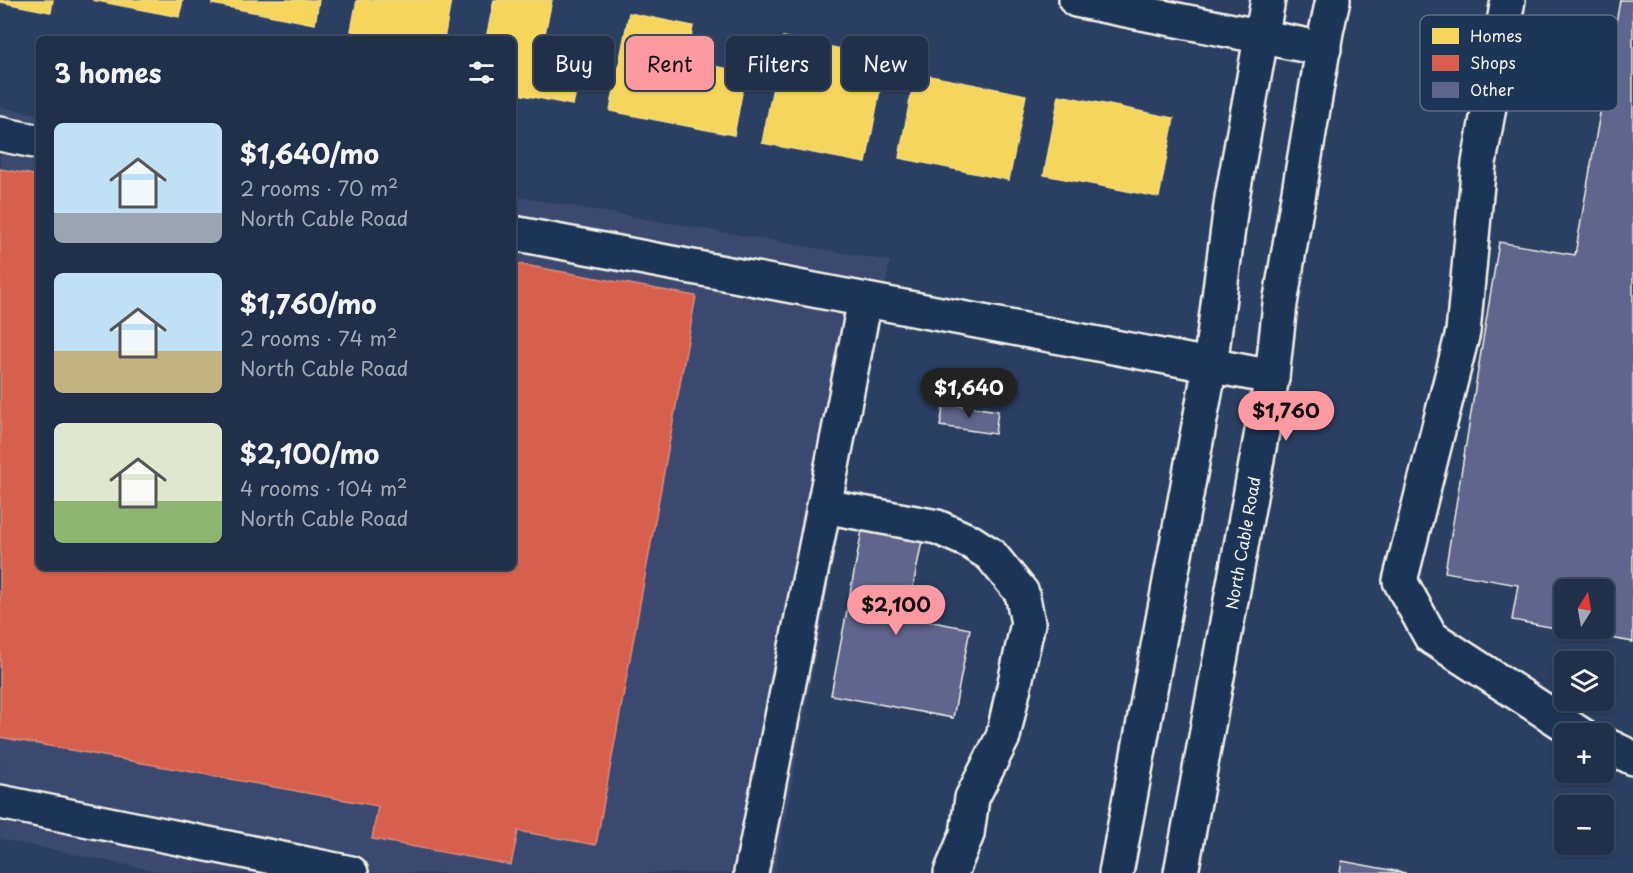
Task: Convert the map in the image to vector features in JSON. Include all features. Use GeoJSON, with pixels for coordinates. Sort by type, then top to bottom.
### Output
{"type":"FeatureCollection","features":[{"type":"Feature","properties":{"kind":"street"},"geometry":{"type":"LineString","coordinates":[[1076,0],[1324,49]]}},
{"type":"Feature","properties":{"kind":"street"},"geometry":{"type":"LineString","coordinates":[[1116,873],[1210,366],[1232,198],[1268,0]]}},
{"type":"Feature","properties":{"kind":"street","name":"North Cable Road"},"geometry":{"type":"LineString","coordinates":[[1181,873],[1272,377],[1280,304],[1333,0]]}},
{"type":"Feature","properties":{"kind":"street"},"geometry":{"type":"LineString","coordinates":[[1505,15],[1508,0]]}},
{"type":"Feature","properties":{"kind":"street"},"geometry":{"type":"LineString","coordinates":[[1488,111],[1479,163],[1463,332],[1400,581],[1431,637],[1563,723]]}},
{"type":"Feature","properties":{"kind":"street"},"geometry":{"type":"LineString","coordinates":[[0,134],[36,141]]}},
{"type":"Feature","properties":{"kind":"street"},"geometry":{"type":"LineString","coordinates":[[516,233],[1272,377]]}},
{"type":"Feature","properties":{"kind":"street"},"geometry":{"type":"LineString","coordinates":[[751,873],[864,300]]}},
{"type":"Feature","properties":{"kind":"street"},"geometry":{"type":"LineString","coordinates":[[824,506],[937,527],[971,542],[992,555],[1022,593],[1028,623],[1003,737],[972,798],[967,834],[951,873]]}},
{"type":"Feature","properties":{"kind":"street"},"geometry":{"type":"LineString","coordinates":[[1614,749],[1633,758]]}},
{"type":"Feature","properties":{"kind":"street"},"geometry":{"type":"LineString","coordinates":[[0,802],[351,873]]}},
{"type":"Feature","properties":{"kind":"shaded area"},"geometry":{"type":"Polygon","coordinates":[[[0,107],[36,113],[36,570],[516,570],[516,197],[890,261],[775,873],[166,873],[0,839],[0,107]]]}},
{"type":"Feature","properties":{"kind":"building: Homes"},"geometry":{"type":"Polygon","coordinates":[[[0,0],[53,0],[51,12],[0,2],[0,0]]]}},
{"type":"Feature","properties":{"kind":"building: Homes"},"geometry":{"type":"Polygon","coordinates":[[[92,0],[183,0],[179,17],[92,0]]]}},
{"type":"Feature","properties":{"kind":"building: Homes"},"geometry":{"type":"Polygon","coordinates":[[[213,0],[319,0],[315,24],[212,4],[213,0]]]}},
{"type":"Feature","properties":{"kind":"building: Homes"},"geometry":{"type":"Polygon","coordinates":[[[357,0],[451,0],[445,36],[376,36],[351,31],[357,0]]]}},
{"type":"Feature","properties":{"kind":"building: Homes"},"geometry":{"type":"Polygon","coordinates":[[[494,0],[552,0],[545,33],[560,36],[534,36],[534,90],[576,90],[573,105],[516,94],[516,36],[487,36],[494,0]]]}},
{"type":"Feature","properties":{"kind":"building: Homes"},"geometry":{"type":"Polygon","coordinates":[[[629,13],[693,26],[691,36],[626,36],[626,90],[714,90],[714,66],[726,68],[726,90],[743,90],[734,135],[610,111],[629,13]]]}},
{"type":"Feature","properties":{"kind":"building: Homes"},"geometry":{"type":"Polygon","coordinates":[[[830,47],[842,49],[842,90],[880,90],[866,163],[762,143],[772,90],[830,90],[830,47]]]}},
{"type":"Feature","properties":{"kind":"building: Homes"},"geometry":{"type":"Polygon","coordinates":[[[928,76],[1026,95],[1009,180],[899,158],[912,90],[928,90],[928,76]]]}},
{"type":"Feature","properties":{"kind":"building: Homes"},"geometry":{"type":"Polygon","coordinates":[[[1059,95],[1174,118],[1159,197],[1044,175],[1059,95]]]}},
{"type":"Feature","properties":{"kind":"building: Shops"},"geometry":{"type":"Polygon","coordinates":[[[0,169],[36,175],[36,570],[516,570],[516,264],[696,296],[596,845],[518,831],[511,865],[372,839],[378,806],[0,737],[0,169]]]}},
{"type":"Feature","properties":{"kind":"building: Other"},"geometry":{"type":"Polygon","coordinates":[[[1620,0],[1633,0],[1633,642],[1614,639],[1614,579],[1554,579],[1554,628],[1512,620],[1518,585],[1445,572],[1499,242],[1575,255],[1600,111],[1618,111],[1617,15],[1620,0]]]}},
{"type":"Feature","properties":{"kind":"building: Other"},"geometry":{"type":"Polygon","coordinates":[[[944,403],[998,411],[995,434],[940,426],[944,403]]]}},
{"type":"Feature","properties":{"kind":"building: Other"},"geometry":{"type":"Polygon","coordinates":[[[862,530],[922,541],[907,617],[970,629],[953,718],[831,695],[862,530]]]}},
{"type":"Feature","properties":{"kind":"building: Other"},"geometry":{"type":"Polygon","coordinates":[[[1342,861],[1406,873],[1340,873],[1342,861]]]}}]}
